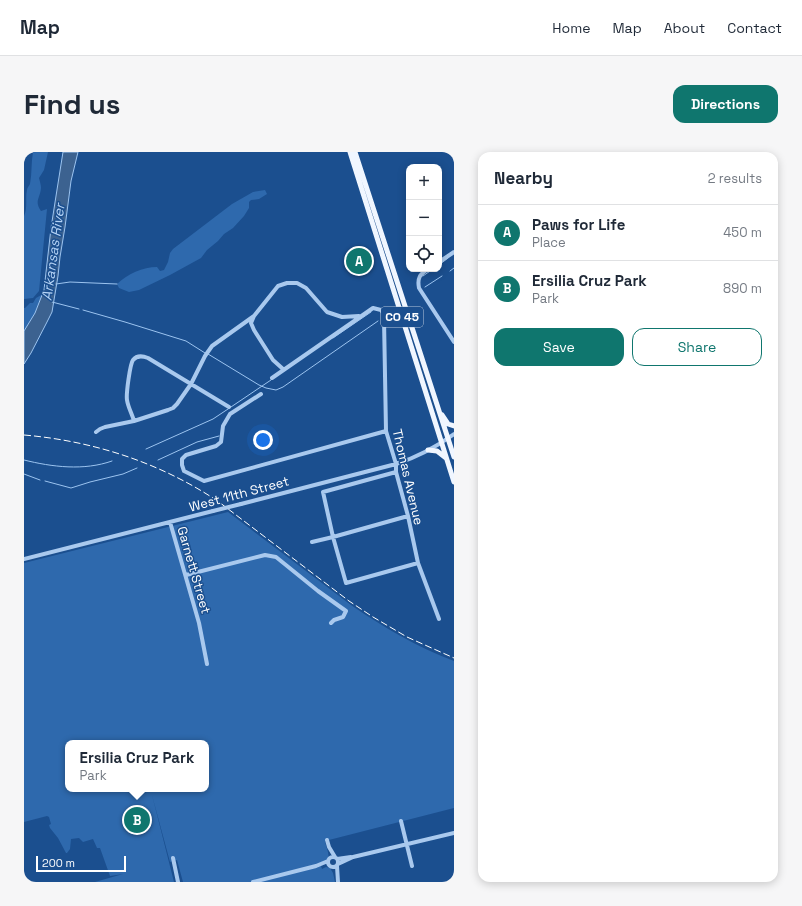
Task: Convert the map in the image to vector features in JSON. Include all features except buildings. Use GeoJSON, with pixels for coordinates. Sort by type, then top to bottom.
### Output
{"type":"FeatureCollection","features":[{"type":"Feature","properties":{"kind":"main road","name":"CO 45"},"geometry":{"type":"LineString","coordinates":[[350,152],[454,482]]}},
{"type":"Feature","properties":{"kind":"main road","name":"CO 45"},"geometry":{"type":"LineString","coordinates":[[355,152],[454,457]]}},
{"type":"Feature","properties":{"kind":"main road"},"geometry":{"type":"LineString","coordinates":[[439,411],[448,424],[454,426]]}},
{"type":"Feature","properties":{"kind":"main road"},"geometry":{"type":"LineString","coordinates":[[428,450],[437,451],[447,459]]}},
{"type":"Feature","properties":{"kind":"street"},"geometry":{"type":"LineString","coordinates":[[442,260],[454,252]]}},
{"type":"Feature","properties":{"kind":"street"},"geometry":{"type":"LineString","coordinates":[[424,272],[419,278],[419,288],[454,342]]}},
{"type":"Feature","properties":{"kind":"street"},"geometry":{"type":"LineString","coordinates":[[283,369],[273,360],[251,323],[254,316],[278,286],[287,283],[297,283],[306,288],[326,312],[342,317],[362,315]]}},
{"type":"Feature","properties":{"kind":"street","name":"Thomas Avenue"},"geometry":{"type":"LineString","coordinates":[[362,315],[373,308],[381,310],[383,313],[386,431],[396,464],[396,472],[408,516],[418,563],[439,619]]}},
{"type":"Feature","properties":{"kind":"street"},"geometry":{"type":"LineString","coordinates":[[272,378],[362,315]]}},
{"type":"Feature","properties":{"kind":"street"},"geometry":{"type":"LineString","coordinates":[[96,432],[105,427],[134,421],[174,408],[191,384],[206,354],[212,346],[254,316]]}},
{"type":"Feature","properties":{"kind":"street"},"geometry":{"type":"LineString","coordinates":[[134,421],[127,396],[131,364],[138,357],[143,356],[229,407]]}},
{"type":"Feature","properties":{"kind":"street"},"geometry":{"type":"LineString","coordinates":[[261,394],[230,414],[223,426],[222,442],[216,446],[186,455],[182,459],[184,471],[204,481],[386,431]]}},
{"type":"Feature","properties":{"kind":"street","name":"West 11th Street"},"geometry":{"type":"LineString","coordinates":[[24,559],[396,464],[428,450],[454,434]]}},
{"type":"Feature","properties":{"kind":"street"},"geometry":{"type":"LineString","coordinates":[[396,472],[323,492],[333,537],[346,583],[418,563]]}},
{"type":"Feature","properties":{"kind":"street"},"geometry":{"type":"LineString","coordinates":[[332,480],[334,488]]}},
{"type":"Feature","properties":{"kind":"street"},"geometry":{"type":"LineString","coordinates":[[312,542],[408,516]]}},
{"type":"Feature","properties":{"kind":"street","name":"Garnett Street"},"geometry":{"type":"LineString","coordinates":[[170,522],[199,623],[207,664]]}},
{"type":"Feature","properties":{"kind":"street"},"geometry":{"type":"LineString","coordinates":[[186,576],[265,555],[276,557],[318,591],[346,611],[343,617],[334,620],[331,623]]}},
{"type":"Feature","properties":{"kind":"street"},"geometry":{"type":"LineString","coordinates":[[401,822],[412,866]]}},
{"type":"Feature","properties":{"kind":"street"},"geometry":{"type":"LineString","coordinates":[[253,882],[454,833]]}},
{"type":"Feature","properties":{"kind":"street"},"geometry":{"type":"LineString","coordinates":[[327,840],[335,863],[338,881]]}},
{"type":"Feature","properties":{"kind":"street"},"geometry":{"type":"LineString","coordinates":[[329,847],[328,864],[335,863]]}},
{"type":"Feature","properties":{"kind":"street"},"geometry":{"type":"LineString","coordinates":[[316,866],[332,857],[335,863]]}},
{"type":"Feature","properties":{"kind":"street"},"geometry":{"type":"LineString","coordinates":[[173,858],[180,882]]}},
{"type":"Feature","properties":{"kind":"shaded area"},"geometry":{"type":"Polygon","coordinates":[[[33,152],[48,152],[44,170],[39,178],[41,188],[38,202],[41,211],[47,209],[39,291],[33,298],[24,299],[24,216],[26,209],[27,189],[31,180],[33,152]]]}},
{"type":"Feature","properties":{"kind":"shaded area"},"geometry":{"type":"Polygon","coordinates":[[[265,190],[267,194],[259,199],[251,200],[249,202],[249,208],[244,216],[233,228],[224,234],[207,250],[201,258],[139,290],[129,292],[119,288],[117,284],[126,277],[146,268],[157,267],[160,271],[164,270],[173,249],[232,204],[253,192],[265,190]]]}},
{"type":"Feature","properties":{"kind":"shaded area"},"geometry":{"type":"Polygon","coordinates":[[[43,294],[35,313],[24,331],[24,308],[30,303],[33,303],[36,298],[43,294]]]}},
{"type":"Feature","properties":{"kind":"shaded area"},"geometry":{"type":"Polygon","coordinates":[[[228,512],[363,613],[414,643],[454,661],[454,808],[325,841],[328,858],[324,862],[320,863],[322,869],[326,867],[330,868],[335,882],[183,882],[177,860],[170,862],[152,795],[174,882],[95,882],[123,874],[110,876],[100,848],[97,848],[93,839],[83,842],[79,838],[71,839],[70,849],[66,853],[58,838],[50,828],[49,825],[51,824],[49,817],[47,816],[24,822],[24,563],[228,512]]]}},
{"type":"Feature","properties":{"kind":"water","name":"Arkansas River"},"geometry":{"type":"Polygon","coordinates":[[[63,152],[78,152],[71,181],[52,312],[24,364],[24,331],[35,313],[44,290],[51,228],[63,152]]]}},
{"type":"Feature","properties":{"kind":"waterway"},"geometry":{"type":"LineString","coordinates":[[442,263],[448,258]]}},
{"type":"Feature","properties":{"kind":"waterway"},"geometry":{"type":"LineString","coordinates":[[450,271],[454,268]]}},
{"type":"Feature","properties":{"kind":"waterway"},"geometry":{"type":"LineString","coordinates":[[423,276],[429,272]]}},
{"type":"Feature","properties":{"kind":"waterway"},"geometry":{"type":"LineString","coordinates":[[425,287],[442,276]]}},
{"type":"Feature","properties":{"kind":"waterway","name":"Arkansas River"},"geometry":{"type":"LineString","coordinates":[[56,284],[70,282],[117,284]]}},
{"type":"Feature","properties":{"kind":"waterway","name":"Arkansas River"},"geometry":{"type":"LineString","coordinates":[[52,302],[79,309]]}},
{"type":"Feature","properties":{"kind":"waterway"},"geometry":{"type":"LineString","coordinates":[[83,310],[186,341],[205,353]]}},
{"type":"Feature","properties":{"kind":"waterway"},"geometry":{"type":"LineString","coordinates":[[333,338],[371,312]]}},
{"type":"Feature","properties":{"kind":"waterway"},"geometry":{"type":"LineString","coordinates":[[208,354],[259,385],[276,390],[283,387],[378,321]]}},
{"type":"Feature","properties":{"kind":"waterway"},"geometry":{"type":"LineString","coordinates":[[146,449],[213,419],[271,380]]}},
{"type":"Feature","properties":{"kind":"waterway"},"geometry":{"type":"LineString","coordinates":[[158,460],[197,442],[219,436]]}},
{"type":"Feature","properties":{"kind":"waterway"},"geometry":{"type":"LineString","coordinates":[[24,460],[46,465],[68,467],[90,466],[112,461]]}},
{"type":"Feature","properties":{"kind":"waterway"},"geometry":{"type":"LineString","coordinates":[[45,481],[71,488],[123,474],[137,468]]}},
{"type":"Feature","properties":{"kind":"waterway"},"geometry":{"type":"LineString","coordinates":[[24,474],[40,480]]}},
{"type":"Feature","properties":{"kind":"railway"},"geometry":{"type":"LineString","coordinates":[[24,435],[50,438],[101,449],[126,456],[174,476],[219,502],[349,601],[373,617],[407,637],[454,658]]}},
{"type":"Feature","properties":{"kind":"place","name":"Paws for Life"},"geometry":{"type":"Point","coordinates":[359,261]}},
{"type":"Feature","properties":{"kind":"place","name":"Ersilia Cruz Park"},"geometry":{"type":"Point","coordinates":[137,820]}}]}
